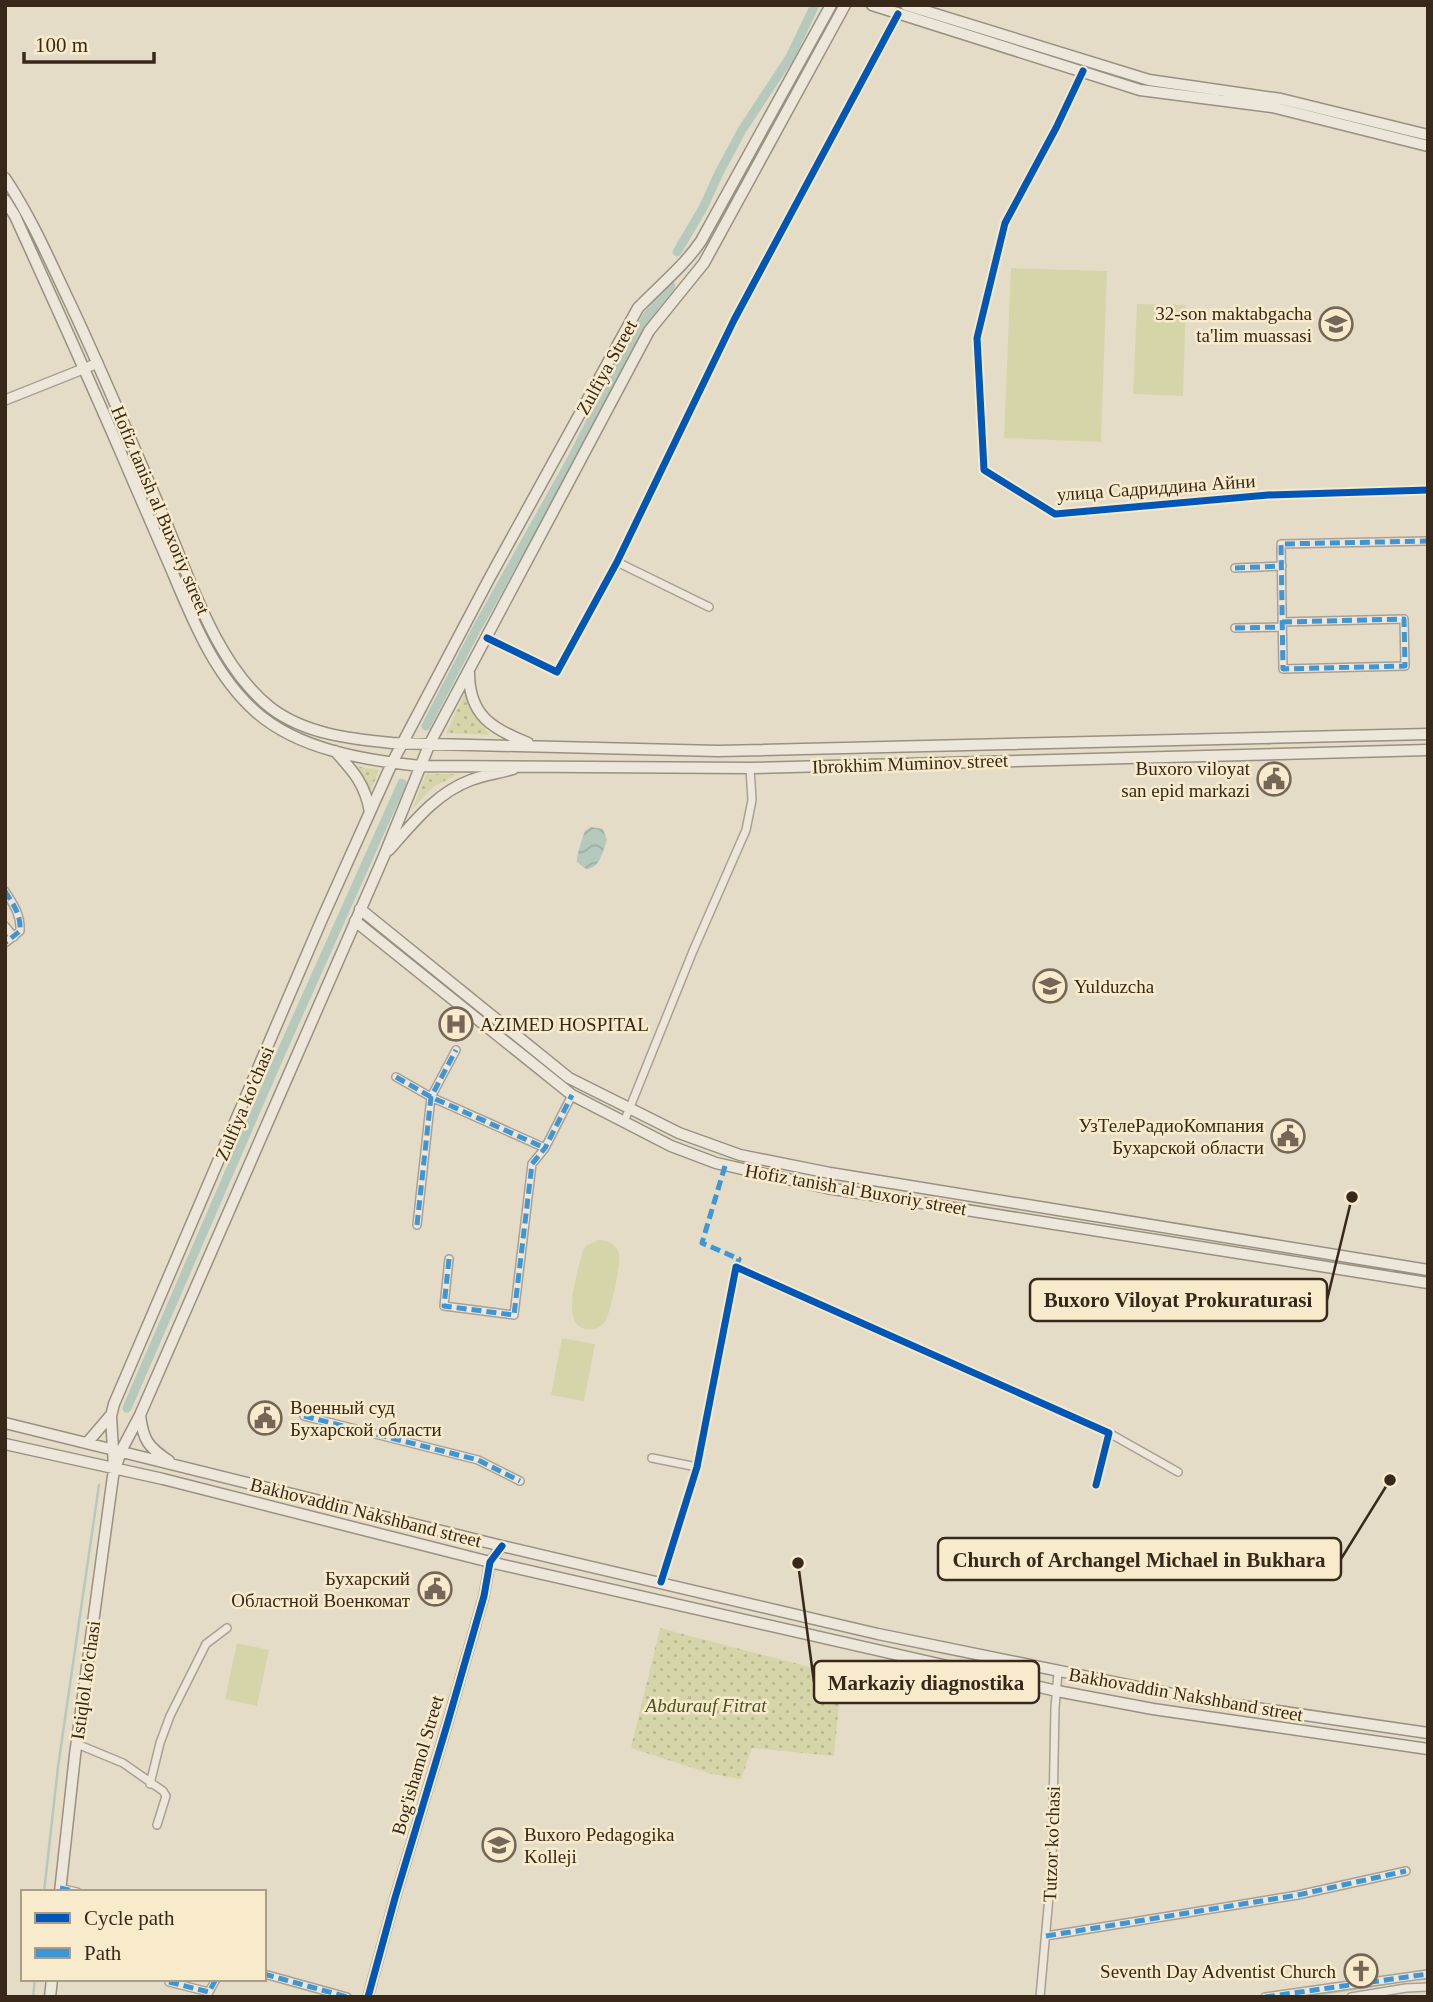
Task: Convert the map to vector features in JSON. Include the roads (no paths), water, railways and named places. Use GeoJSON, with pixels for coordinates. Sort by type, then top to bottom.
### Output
{"type":"FeatureCollection","features":[{"type":"Feature","properties":{"kind":"main road","name":"Zulfiya Street"},"geometry":{"type":"LineString","coordinates":[[402,743],[638,308],[691,256],[701,241],[831,5]]}},
{"type":"Feature","properties":{"kind":"main road","name":"Zulfiya Street"},"geometry":{"type":"LineString","coordinates":[[430,743],[649,331],[704,263],[845,5]]}},
{"type":"Feature","properties":{"kind":"main road"},"geometry":{"type":"LineString","coordinates":[[872,5],[1140,90],[1272,107],[1428,146]]}},
{"type":"Feature","properties":{"kind":"main road"},"geometry":{"type":"LineString","coordinates":[[909,6],[1149,80],[1281,99],[1428,135]]}},
{"type":"Feature","properties":{"kind":"main road","name":"Hofiz tanish al Buxoriy street"},"geometry":{"type":"LineString","coordinates":[[5,178],[33,223],[98,363],[202,606],[227,657],[241,677],[272,709],[299,724],[347,739],[402,743]]}},
{"type":"Feature","properties":{"kind":"main road","name":"Hofiz tanish al Buxoriy street"},"geometry":{"type":"LineString","coordinates":[[5,200],[15,216],[85,368],[189,611],[223,675],[257,712],[278,728],[335,751],[392,763]]}},
{"type":"Feature","properties":{"kind":"main road"},"geometry":{"type":"LineString","coordinates":[[469,670],[469,687],[485,721],[504,734],[535,746]]}},
{"type":"Feature","properties":{"kind":"main road","name":"Ibrokhim Muminov street"},"geometry":{"type":"LineString","coordinates":[[402,743],[718,751],[1428,734]]}},
{"type":"Feature","properties":{"kind":"main road","name":"Zulfiya ko'chasi"},"geometry":{"type":"LineString","coordinates":[[116,1450],[111,1416],[322,919],[402,743]]}},
{"type":"Feature","properties":{"kind":"main road","name":"Zulfiya ko'chasi"},"geometry":{"type":"LineString","coordinates":[[116,1450],[140,1415],[384,856],[430,743]]}},
{"type":"Feature","properties":{"kind":"main road","name":"Ibrokhim Muminov street"},"geometry":{"type":"LineString","coordinates":[[392,763],[420,766],[750,768],[1428,750]]}},
{"type":"Feature","properties":{"kind":"main road"},"geometry":{"type":"LineString","coordinates":[[335,751],[364,788],[371,813]]}},
{"type":"Feature","properties":{"kind":"main road"},"geometry":{"type":"LineString","coordinates":[[718,751],[718,768]]}},
{"type":"Feature","properties":{"kind":"main road"},"geometry":{"type":"LineString","coordinates":[[384,856],[423,811],[444,794],[471,780],[529,765]]}},
{"type":"Feature","properties":{"kind":"main road","name":"Hofiz tanish al Buxoriy street"},"geometry":{"type":"LineString","coordinates":[[360,909],[569,1078],[679,1133],[740,1154],[830,1173],[1428,1269]]}},
{"type":"Feature","properties":{"kind":"main road","name":"Hofiz tanish al Buxoriy street"},"geometry":{"type":"LineString","coordinates":[[355,921],[568,1092],[694,1156],[782,1179],[1428,1283]]}},
{"type":"Feature","properties":{"kind":"main road"},"geometry":{"type":"LineString","coordinates":[[1248,1254],[1251,1240]]}},
{"type":"Feature","properties":{"kind":"main road"},"geometry":{"type":"LineString","coordinates":[[140,1415],[142,1433],[151,1449],[175,1466]]}},
{"type":"Feature","properties":{"kind":"main road"},"geometry":{"type":"LineString","coordinates":[[87,1443],[111,1416]]}},
{"type":"Feature","properties":{"kind":"main road","name":"Bakhovaddin Nakshband street"},"geometry":{"type":"LineString","coordinates":[[5,1423],[878,1634],[1202,1700],[1428,1732]]}},
{"type":"Feature","properties":{"kind":"main road","name":"Bakhovaddin Nakshband street"},"geometry":{"type":"LineString","coordinates":[[5,1444],[114,1468],[490,1562],[1057,1691],[1153,1709],[1428,1749]]}},
{"type":"Feature","properties":{"kind":"main road","name":"Istiqlol ko'chasi"},"geometry":{"type":"LineString","coordinates":[[60,1890],[116,1450]]}},
{"type":"Feature","properties":{"kind":"street"},"geometry":{"type":"LineString","coordinates":[[488,638],[557,672],[617,562],[734,320],[898,14]]}},
{"type":"Feature","properties":{"kind":"street","name":"улица Садриддина Айни"},"geometry":{"type":"LineString","coordinates":[[1083,71],[1005,223],[977,338],[984,470],[1055,514],[1268,495],[1428,490]]}},
{"type":"Feature","properties":{"kind":"street"},"geometry":{"type":"LineString","coordinates":[[5,400],[98,363]]}},
{"type":"Feature","properties":{"kind":"street"},"geometry":{"type":"LineString","coordinates":[[1235,628],[1282,624],[1404,619],[1405,666],[1283,669],[1282,624],[1282,566],[1281,544],[1428,541]]}},
{"type":"Feature","properties":{"kind":"street"},"geometry":{"type":"LineString","coordinates":[[617,562],[709,607]]}},
{"type":"Feature","properties":{"kind":"street"},"geometry":{"type":"LineString","coordinates":[[1235,568],[1282,566]]}},
{"type":"Feature","properties":{"kind":"street"},"geometry":{"type":"LineString","coordinates":[[624,1122],[693,951],[746,830],[752,800],[750,768]]}},
{"type":"Feature","properties":{"kind":"street"},"geometry":{"type":"LineString","coordinates":[[5,891],[19,914],[21,923],[20,931],[5,943]]}},
{"type":"Feature","properties":{"kind":"street"},"geometry":{"type":"LineString","coordinates":[[5,926],[14,937]]}},
{"type":"Feature","properties":{"kind":"street"},"geometry":{"type":"LineString","coordinates":[[417,1225],[431,1097],[456,1050]]}},
{"type":"Feature","properties":{"kind":"street"},"geometry":{"type":"LineString","coordinates":[[397,1077],[431,1097],[545,1148]]}},
{"type":"Feature","properties":{"kind":"street"},"geometry":{"type":"LineString","coordinates":[[449,1259],[444,1306],[514,1315],[532,1164],[545,1148],[568,1092]]}},
{"type":"Feature","properties":{"kind":"street"},"geometry":{"type":"LineString","coordinates":[[661,1583],[697,1467],[736,1267],[1109,1433],[1178,1472]]}},
{"type":"Feature","properties":{"kind":"street"},"geometry":{"type":"LineString","coordinates":[[304,1416],[478,1460],[520,1481]]}},
{"type":"Feature","properties":{"kind":"street"},"geometry":{"type":"LineString","coordinates":[[1096,1485],[1109,1433]]}},
{"type":"Feature","properties":{"kind":"street"},"geometry":{"type":"LineString","coordinates":[[652,1458],[697,1467]]}},
{"type":"Feature","properties":{"kind":"street","name":"Bog'ishamol Street"},"geometry":{"type":"LineString","coordinates":[[368,1997],[484,1596],[490,1562],[502,1545]]}},
{"type":"Feature","properties":{"kind":"street"},"geometry":{"type":"LineString","coordinates":[[150,1784],[170,1716],[206,1644],[227,1628]]}},
{"type":"Feature","properties":{"kind":"street","name":"Tutzor ko'chasi"},"geometry":{"type":"LineString","coordinates":[[1040,1997],[1052,1864],[1058,1672]]}},
{"type":"Feature","properties":{"kind":"street"},"geometry":{"type":"LineString","coordinates":[[77,1744],[123,1763],[163,1791],[166,1796],[157,1825]]}},
{"type":"Feature","properties":{"kind":"street"},"geometry":{"type":"LineString","coordinates":[[1046,1936],[1295,1896],[1406,1871]]}},
{"type":"Feature","properties":{"kind":"street"},"geometry":{"type":"LineString","coordinates":[[1265,1997],[1428,1974]]}},
{"type":"Feature","properties":{"kind":"street"},"geometry":{"type":"LineString","coordinates":[[266,1975],[347,1997]]}},
{"type":"Feature","properties":{"kind":"street"},"geometry":{"type":"LineString","coordinates":[[169,1982],[207,1994]]}},
{"type":"Feature","properties":{"kind":"street"},"geometry":{"type":"LineString","coordinates":[[1351,1997],[1428,1987]]}},
{"type":"Feature","properties":{"kind":"water"},"geometry":{"type":"Polygon","coordinates":[[[591,827],[603,829],[607,840],[598,863],[586,869],[577,859],[585,831],[591,827]]]}},
{"type":"Feature","properties":{"kind":"waterway"},"geometry":{"type":"LineString","coordinates":[[677,252],[703,208],[742,130],[790,57],[814,7]]}},
{"type":"Feature","properties":{"kind":"waterway"},"geometry":{"type":"LineString","coordinates":[[426,726],[477,628],[570,462],[624,356],[647,316],[671,286]]}},
{"type":"Feature","properties":{"kind":"waterway"},"geometry":{"type":"LineString","coordinates":[[127,1408],[402,783]]}},
{"type":"Feature","properties":{"kind":"waterway"},"geometry":{"type":"LineString","coordinates":[[44,1890],[58,1767],[99,1485]]}},
{"type":"Feature","properties":{"kind":"waterway"},"geometry":{"type":"LineString","coordinates":[[1418,1979],[1428,1979]]}},
{"type":"Feature","properties":{"kind":"waterway"},"geometry":{"type":"LineString","coordinates":[[33,1997],[35,1981]]}},
{"type":"Feature","properties":{"kind":"waterway"},"geometry":{"type":"LineString","coordinates":[[1304,1997],[1397,1982]]}},
{"type":"Feature","properties":{"kind":"place","name":"32-son maktabgacha ta'lim muassasi"},"geometry":{"type":"Point","coordinates":[1336,324]}},
{"type":"Feature","properties":{"kind":"place","name":"Buxoro viloyat san epid markazi"},"geometry":{"type":"Point","coordinates":[1274,779]}},
{"type":"Feature","properties":{"kind":"place","name":"Yulduzcha"},"geometry":{"type":"Point","coordinates":[1050,986]}},
{"type":"Feature","properties":{"kind":"place","name":"AZIMED HOSPITAL"},"geometry":{"type":"Point","coordinates":[456,1024]}},
{"type":"Feature","properties":{"kind":"place","name":"УзТелеРадиоКомпания Бухарской области"},"geometry":{"type":"Point","coordinates":[1288,1136]}},
{"type":"Feature","properties":{"kind":"place","name":"Buxoro Viloyat Prokuraturasi"},"geometry":{"type":"Point","coordinates":[1352,1197]}},
{"type":"Feature","properties":{"kind":"place","name":"Военный суд Бухарской области"},"geometry":{"type":"Point","coordinates":[265,1418]}},
{"type":"Feature","properties":{"kind":"place","name":"Church of Archangel Michael in Bukhara"},"geometry":{"type":"Point","coordinates":[1390,1480]}},
{"type":"Feature","properties":{"kind":"place","name":"Markaziy diagnostika"},"geometry":{"type":"Point","coordinates":[798,1563]}},
{"type":"Feature","properties":{"kind":"place","name":"Бухарский Областной Военкомат"},"geometry":{"type":"Point","coordinates":[435,1589]}},
{"type":"Feature","properties":{"kind":"place","name":"Buxoro Pedagogika Kolleji"},"geometry":{"type":"Point","coordinates":[499,1845]}},
{"type":"Feature","properties":{"kind":"place","name":"Seventh Day Adventist Church"},"geometry":{"type":"Point","coordinates":[1361,1971]}},
{"type":"Feature","properties":{"kind":"park label","name":"Abdurauf Fitrat"},"geometry":{"type":"Point","coordinates":[706,1705]}}]}
